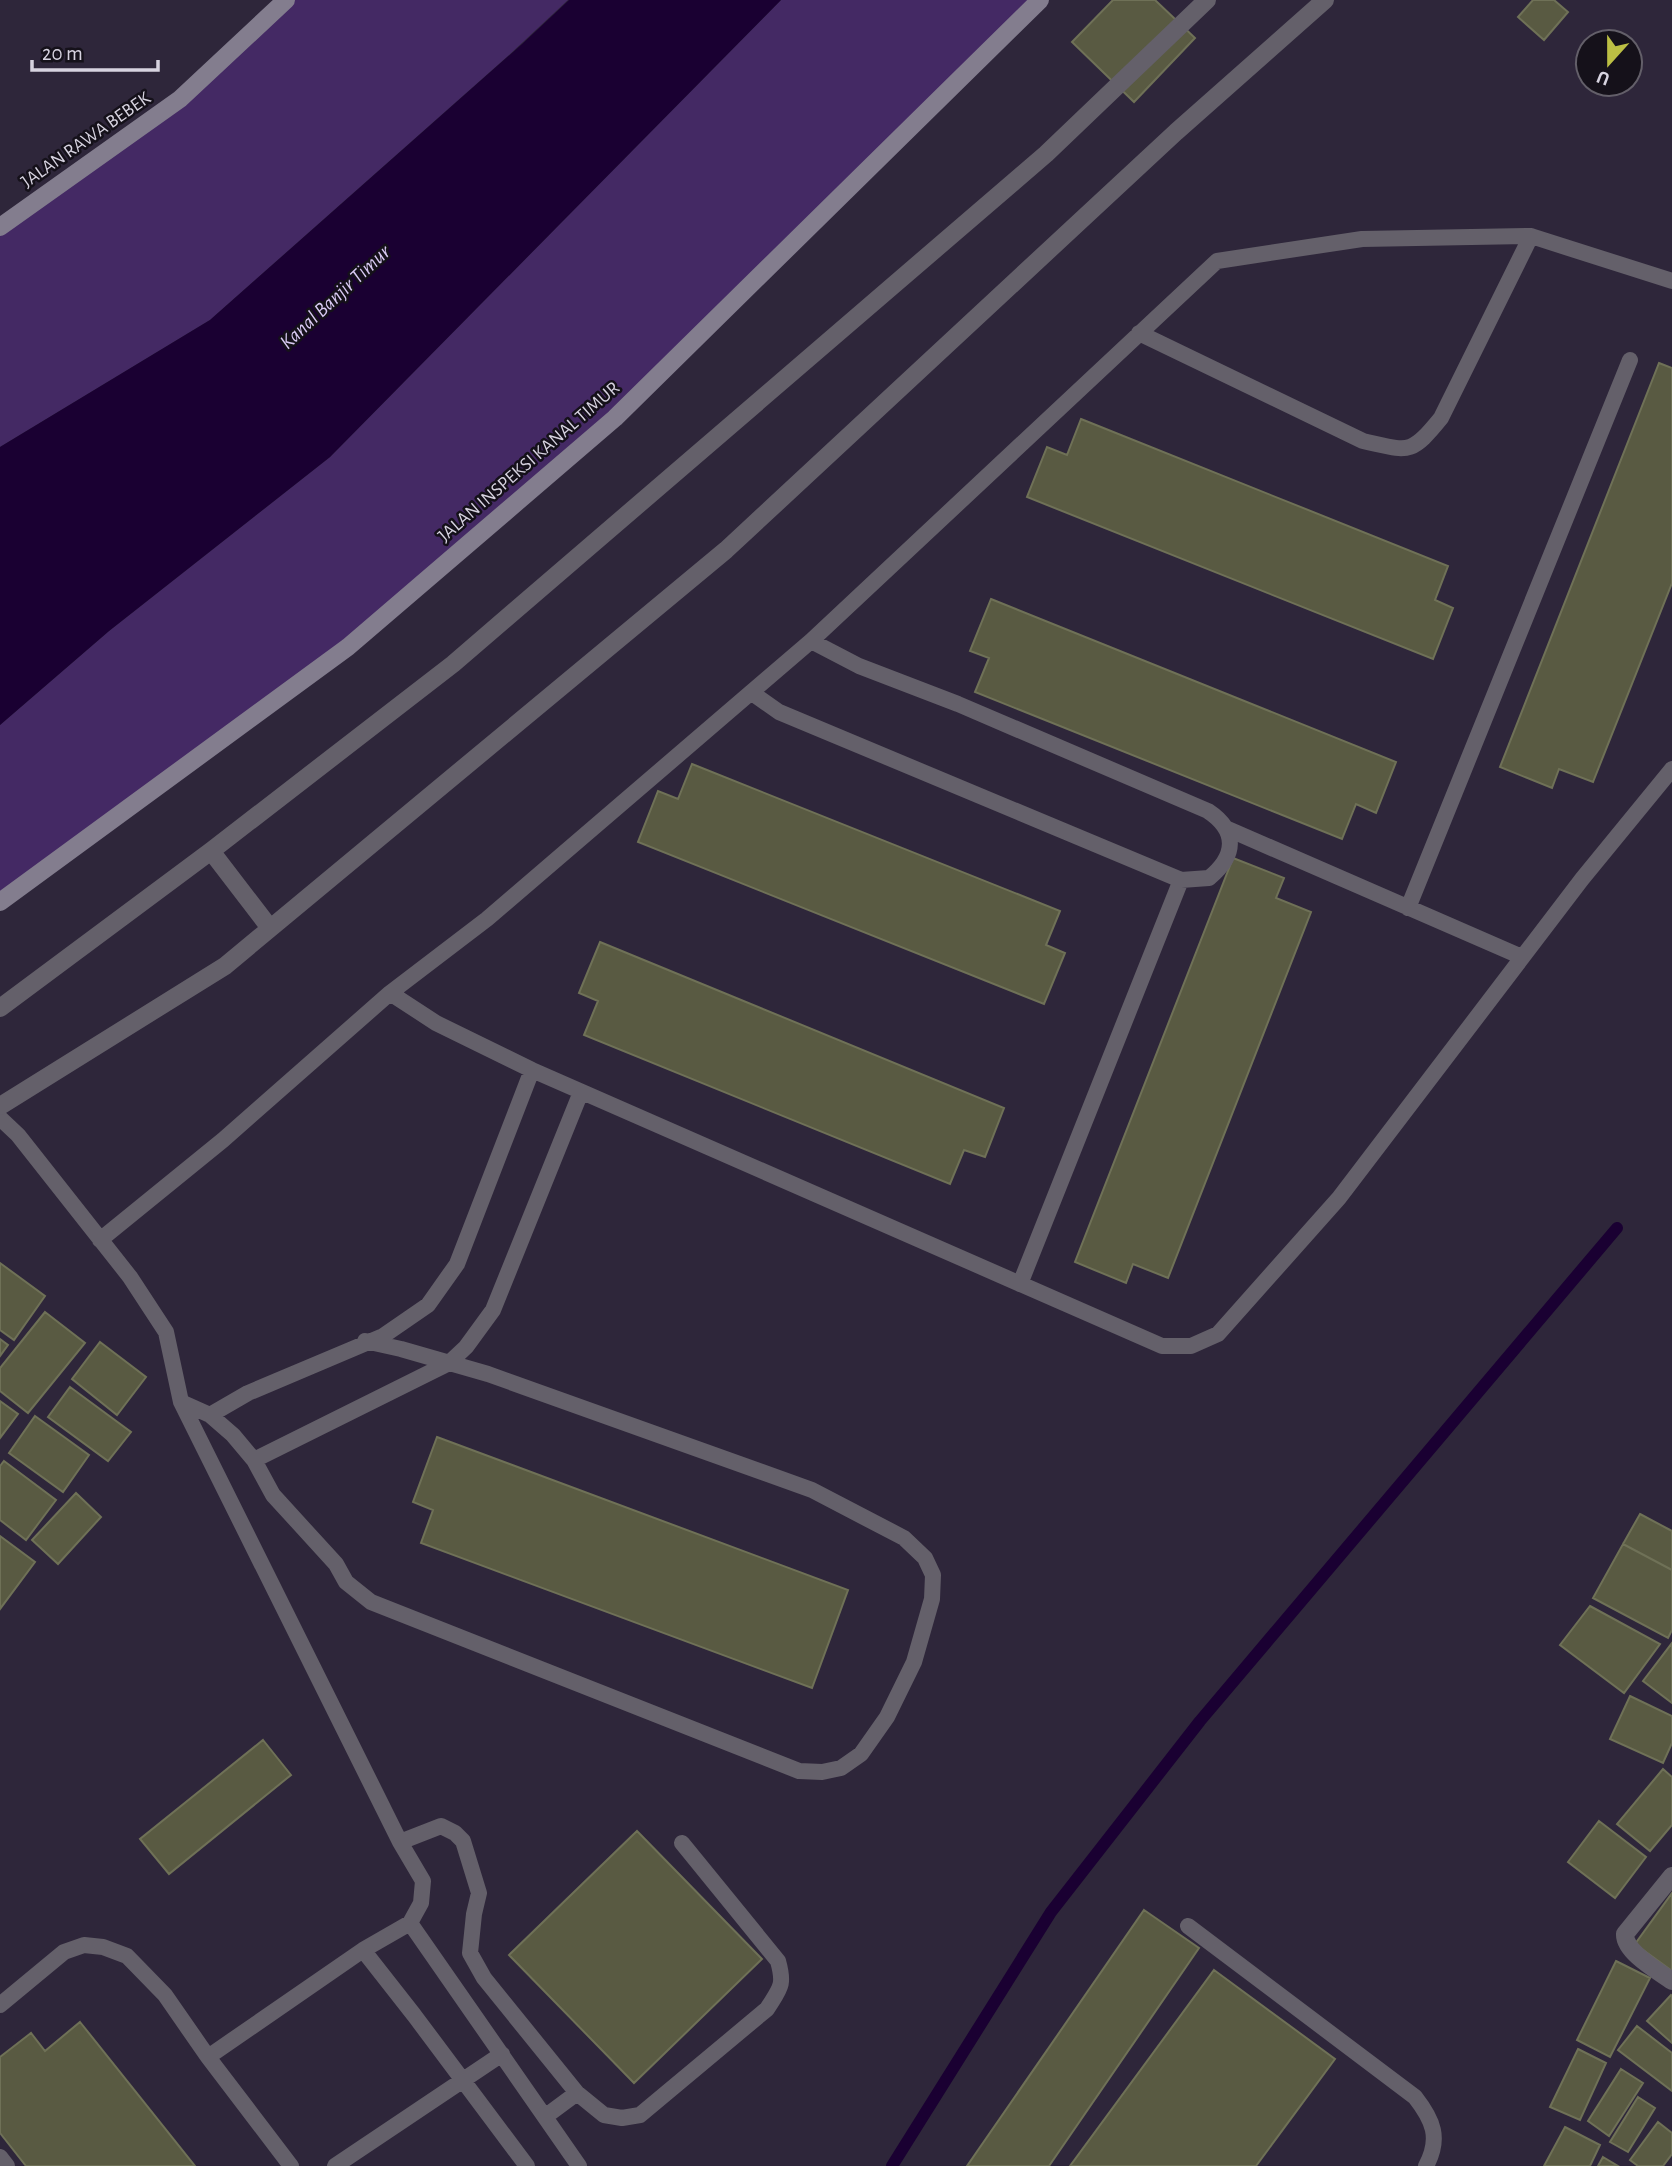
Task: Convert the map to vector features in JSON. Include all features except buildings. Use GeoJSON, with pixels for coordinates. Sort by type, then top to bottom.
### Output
{"type":"FeatureCollection","features":[{"type":"Feature","properties":{"kind":"street","name":"JALAN RAWA BEBEK"},"geometry":{"type":"LineString","coordinates":[[0,227],[180,99],[286,0]]}},
{"type":"Feature","properties":{"kind":"street","name":"JALAN INSPEKSI KANAL TIMUR"},"geometry":{"type":"LineString","coordinates":[[0,902],[348,647],[615,418],[1040,0]]}},
{"type":"Feature","properties":{"kind":"street"},"geometry":{"type":"LineString","coordinates":[[0,1007],[211,851],[453,664],[1046,154],[1207,0]]}},
{"type":"Feature","properties":{"kind":"street"},"geometry":{"type":"LineString","coordinates":[[0,1106],[225,965],[726,550],[1166,142],[1325,0]]}},
{"type":"Feature","properties":{"kind":"street"},"geometry":{"type":"LineString","coordinates":[[211,851],[270,928]]}},
{"type":"Feature","properties":{"kind":"street"},"geometry":{"type":"LineString","coordinates":[[1672,1877],[1625,1934],[1625,1940],[1633,1951],[1672,1981]]}},
{"type":"Feature","properties":{"kind":"lane"},"geometry":{"type":"LineString","coordinates":[[100,1240],[223,1140],[390,993],[487,919],[752,693],[1217,261],[1362,239],[1531,236],[1672,281]]}},
{"type":"Feature","properties":{"kind":"lane"},"geometry":{"type":"LineString","coordinates":[[1139,333],[1363,441],[1403,450],[1422,442],[1441,418],[1531,236]]}},
{"type":"Feature","properties":{"kind":"lane"},"geometry":{"type":"LineString","coordinates":[[1408,908],[1630,360]]}},
{"type":"Feature","properties":{"kind":"lane"},"geometry":{"type":"LineString","coordinates":[[752,693],[779,712],[1181,880],[1209,878],[1216,872],[1228,850],[1231,840],[1228,828],[1222,820],[1208,811],[958,704],[859,666],[811,641]]}},
{"type":"Feature","properties":{"kind":"lane"},"geometry":{"type":"LineString","coordinates":[[390,993],[436,1023],[532,1070],[1162,1346],[1191,1346],[1218,1334],[1339,1198],[1582,879],[1672,769]]}},
{"type":"Feature","properties":{"kind":"lane"},"geometry":{"type":"LineString","coordinates":[[1228,828],[1522,957]]}},
{"type":"Feature","properties":{"kind":"lane"},"geometry":{"type":"LineString","coordinates":[[1020,1284],[1181,880]]}},
{"type":"Feature","properties":{"kind":"lane"},"geometry":{"type":"LineString","coordinates":[[210,1415],[248,1393],[365,1341],[383,1336],[428,1305],[457,1264],[532,1070]]}},
{"type":"Feature","properties":{"kind":"lane"},"geometry":{"type":"LineString","coordinates":[[254,1460],[449,1363],[466,1347],[493,1310],[581,1091]]}},
{"type":"Feature","properties":{"kind":"lane"},"geometry":{"type":"LineString","coordinates":[[0,1118],[18,1135],[130,1277],[166,1332],[181,1402],[400,1842],[423,1881],[421,1903],[410,1923],[363,1950],[208,2057]]}},
{"type":"Feature","properties":{"kind":"lane"},"geometry":{"type":"LineString","coordinates":[[181,1402],[210,1415],[233,1435],[254,1460],[273,1495],[336,1564],[346,1582],[371,1602],[799,1772],[822,1772],[841,1768],[861,1754],[887,1717],[914,1662],[932,1599],[933,1575],[925,1558],[904,1538],[812,1490],[449,1363],[365,1341]]}},
{"type":"Feature","properties":{"kind":"lane"},"geometry":{"type":"LineString","coordinates":[[400,1842],[441,1826],[455,1833],[463,1842],[479,1893],[470,1953],[484,1978],[577,2094],[604,2115],[622,2118],[640,2115],[767,2009],[781,1987],[783,1978],[778,1961],[682,1843]]}},
{"type":"Feature","properties":{"kind":"lane"},"geometry":{"type":"LineString","coordinates":[[410,1923],[579,2166]]}},
{"type":"Feature","properties":{"kind":"lane"},"geometry":{"type":"LineString","coordinates":[[1188,1926],[1415,2097],[1430,2117],[1434,2135],[1432,2155],[1426,2166]]}},
{"type":"Feature","properties":{"kind":"lane"},"geometry":{"type":"LineString","coordinates":[[0,2005],[64,1952],[84,1945],[103,1947],[127,1956],[165,1995],[208,2057],[291,2166]]}},
{"type":"Feature","properties":{"kind":"lane"},"geometry":{"type":"LineString","coordinates":[[363,1950],[527,2166]]}},
{"type":"Feature","properties":{"kind":"lane"},"geometry":{"type":"LineString","coordinates":[[335,2166],[502,2054]]}},
{"type":"Feature","properties":{"kind":"lane"},"geometry":{"type":"LineString","coordinates":[[545,2116],[577,2094]]}},
{"type":"Feature","properties":{"kind":"lane"},"geometry":{"type":"LineString","coordinates":[[0,2157],[7,2166]]}},
{"type":"Feature","properties":{"kind":"shaded area"},"geometry":{"type":"Polygon","coordinates":[[[286,0],[568,0],[210,320],[0,447],[0,227],[180,99],[286,0]]]}},
{"type":"Feature","properties":{"kind":"shaded area"},"geometry":{"type":"Polygon","coordinates":[[[781,0],[1040,0],[615,418],[348,647],[0,902],[0,725],[109,631],[330,457],[781,0]]]}},
{"type":"Feature","properties":{"kind":"water","name":"Kanal Banjir Timur"},"geometry":{"type":"Polygon","coordinates":[[[569,0],[781,0],[330,457],[109,631],[0,725],[0,447],[210,320],[569,0]]]}},
{"type":"Feature","properties":{"kind":"waterway"},"geometry":{"type":"LineString","coordinates":[[892,2166],[1051,1912],[1200,1721],[1617,1228]]}}]}
